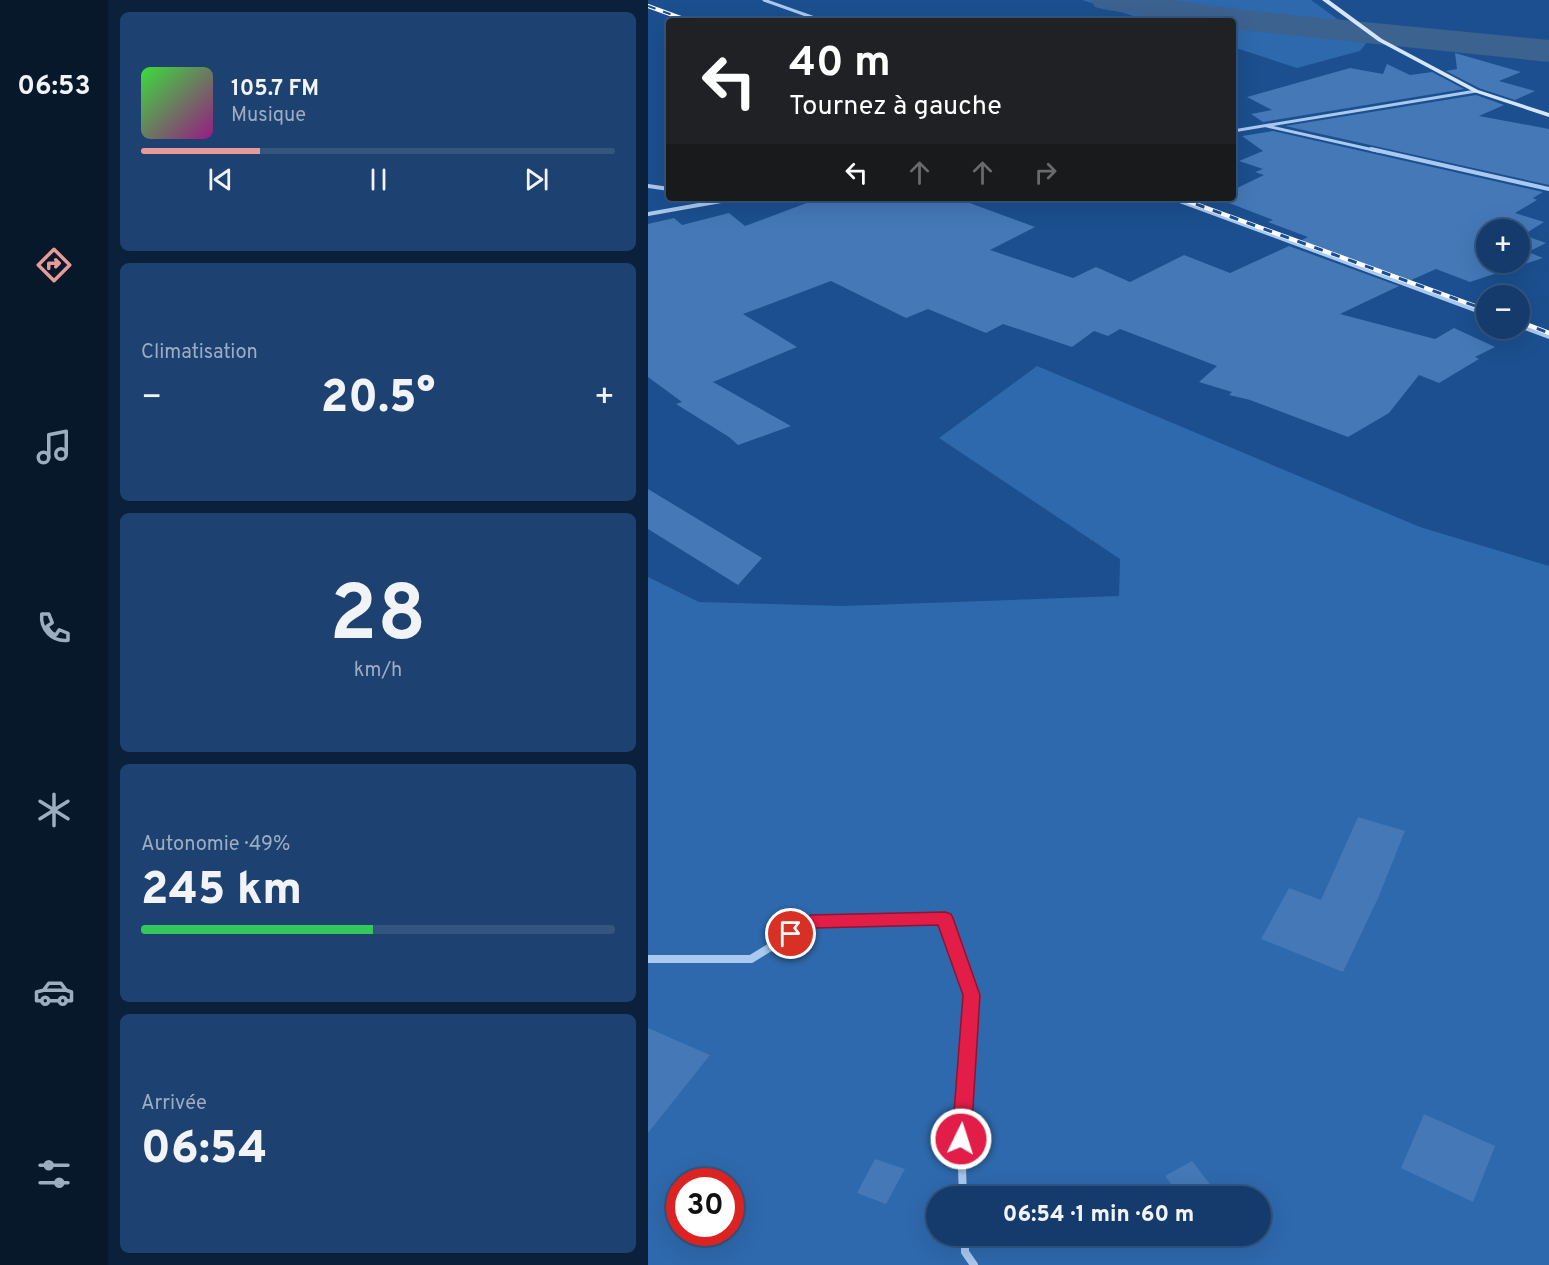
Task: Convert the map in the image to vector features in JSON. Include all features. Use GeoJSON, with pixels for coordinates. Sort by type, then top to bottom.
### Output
{"type":"FeatureCollection","features":[{"type":"Feature","properties":{"kind":"main road"},"geometry":{"type":"LineString","coordinates":[[1325,0],[1380,40],[1476,91],[1549,115]]}},
{"type":"Feature","properties":{"kind":"street"},"geometry":{"type":"LineString","coordinates":[[764,0],[815,18]]}},
{"type":"Feature","properties":{"kind":"street"},"geometry":{"type":"LineString","coordinates":[[1236,131],[1476,91]]}},
{"type":"Feature","properties":{"kind":"street"},"geometry":{"type":"LineString","coordinates":[[1267,126],[1549,189]]}},
{"type":"Feature","properties":{"kind":"street"},"geometry":{"type":"LineString","coordinates":[[648,186],[666,189]]}},
{"type":"Feature","properties":{"kind":"street"},"geometry":{"type":"LineString","coordinates":[[648,214],[719,201]]}},
{"type":"Feature","properties":{"kind":"street"},"geometry":{"type":"LineString","coordinates":[[1180,201],[1476,310]]}},
{"type":"Feature","properties":{"kind":"street"},"geometry":{"type":"LineString","coordinates":[[1530,330],[1549,337]]}},
{"type":"Feature","properties":{"kind":"street"},"geometry":{"type":"LineString","coordinates":[[648,959],[751,959],[811,922],[945,918],[972,995],[961,1139],[963,1186]]}},
{"type":"Feature","properties":{"kind":"street"},"geometry":{"type":"LineString","coordinates":[[965,1246],[965,1252],[974,1265]]}},
{"type":"Feature","properties":{"kind":"shaded area"},"geometry":{"type":"Polygon","coordinates":[[[1082,0],[1311,0],[1368,41],[1360,51],[1297,68],[1236,48],[1236,18],[1140,18],[1082,0]]]}},
{"type":"Feature","properties":{"kind":"shaded area"},"geometry":{"type":"Polygon","coordinates":[[[1037,366],[1420,527],[1549,566],[1549,1265],[648,1265],[648,577],[699,602],[843,606],[1119,596],[1120,559],[939,438],[1037,366]]]}},
{"type":"Feature","properties":{"kind":"building"},"geometry":{"type":"Polygon","coordinates":[[[1455,53],[1521,72],[1499,81],[1535,91],[1515,100],[1479,88],[1446,71],[1457,69],[1455,53]]]}},
{"type":"Feature","properties":{"kind":"building"},"geometry":{"type":"Polygon","coordinates":[[[1387,64],[1410,75],[1432,72],[1464,89],[1263,122],[1251,114],[1272,110],[1247,97],[1350,68],[1383,74],[1387,64]]]}},
{"type":"Feature","properties":{"kind":"building"},"geometry":{"type":"Polygon","coordinates":[[[1476,95],[1504,105],[1479,116],[1549,129],[1549,185],[1285,126],[1476,95]]]}},
{"type":"Feature","properties":{"kind":"building"},"geometry":{"type":"Polygon","coordinates":[[[1273,131],[1543,192],[1533,198],[1537,200],[1515,213],[1544,222],[1530,231],[1530,219],[1476,219],[1476,273],[1497,273],[1470,282],[1436,269],[1409,281],[1300,241],[1308,237],[1268,222],[1273,220],[1224,201],[1236,201],[1236,189],[1264,175],[1255,172],[1263,169],[1239,161],[1263,151],[1242,136],[1273,131]]]}},
{"type":"Feature","properties":{"kind":"building"},"geometry":{"type":"Polygon","coordinates":[[[812,201],[964,201],[1035,227],[990,250],[1073,278],[1096,267],[1130,282],[1184,255],[1230,273],[1289,246],[1399,286],[1340,314],[1435,339],[1454,328],[1495,347],[1475,357],[1479,359],[1439,383],[1419,375],[1389,413],[1348,437],[1250,400],[1229,395],[1232,392],[1199,382],[1217,366],[1120,329],[1108,336],[1094,331],[1072,347],[1003,324],[986,333],[928,309],[906,318],[831,281],[743,314],[797,347],[713,382],[791,426],[738,445],[676,404],[682,402],[648,377],[648,224],[674,218],[682,225],[729,213],[745,226],[812,201]]]}},
{"type":"Feature","properties":{"kind":"building"},"geometry":{"type":"Polygon","coordinates":[[[1530,237],[1546,243],[1530,251],[1530,237]]]}},
{"type":"Feature","properties":{"kind":"building"},"geometry":{"type":"Polygon","coordinates":[[[1530,253],[1543,258],[1530,262],[1530,253]]]}},
{"type":"Feature","properties":{"kind":"building"},"geometry":{"type":"Polygon","coordinates":[[[648,489],[762,558],[738,585],[648,529],[648,489]]]}},
{"type":"Feature","properties":{"kind":"building"},"geometry":{"type":"Polygon","coordinates":[[[1358,817],[1405,831],[1379,896],[1343,972],[1261,939],[1289,888],[1321,900],[1358,817]]]}},
{"type":"Feature","properties":{"kind":"building"},"geometry":{"type":"Polygon","coordinates":[[[648,1028],[710,1055],[648,1133],[648,1028]]]}},
{"type":"Feature","properties":{"kind":"building"},"geometry":{"type":"Polygon","coordinates":[[[1424,1114],[1495,1146],[1473,1202],[1401,1168],[1424,1114]]]}},
{"type":"Feature","properties":{"kind":"building"},"geometry":{"type":"Polygon","coordinates":[[[875,1159],[905,1169],[886,1204],[857,1193],[875,1159]]]}},
{"type":"Feature","properties":{"kind":"building"},"geometry":{"type":"Polygon","coordinates":[[[1192,1161],[1211,1186],[1173,1186],[1165,1176],[1192,1161]]]}},
{"type":"Feature","properties":{"kind":"waterway"},"geometry":{"type":"LineString","coordinates":[[1107,0],[1228,18]]}},
{"type":"Feature","properties":{"kind":"waterway"},"geometry":{"type":"LineString","coordinates":[[1236,19],[1549,51]]}},
{"type":"Feature","properties":{"kind":"railway"},"geometry":{"type":"LineString","coordinates":[[648,6],[681,18]]}},
{"type":"Feature","properties":{"kind":"railway"},"geometry":{"type":"LineString","coordinates":[[1187,201],[1476,306]]}},
{"type":"Feature","properties":{"kind":"railway"},"geometry":{"type":"LineString","coordinates":[[1530,326],[1549,333]]}},
{"type":"Feature","properties":{"kind":"route"},"geometry":{"type":"LineString","coordinates":[[791,934],[811,922],[945,918],[972,995],[961,1139]]}}]}
